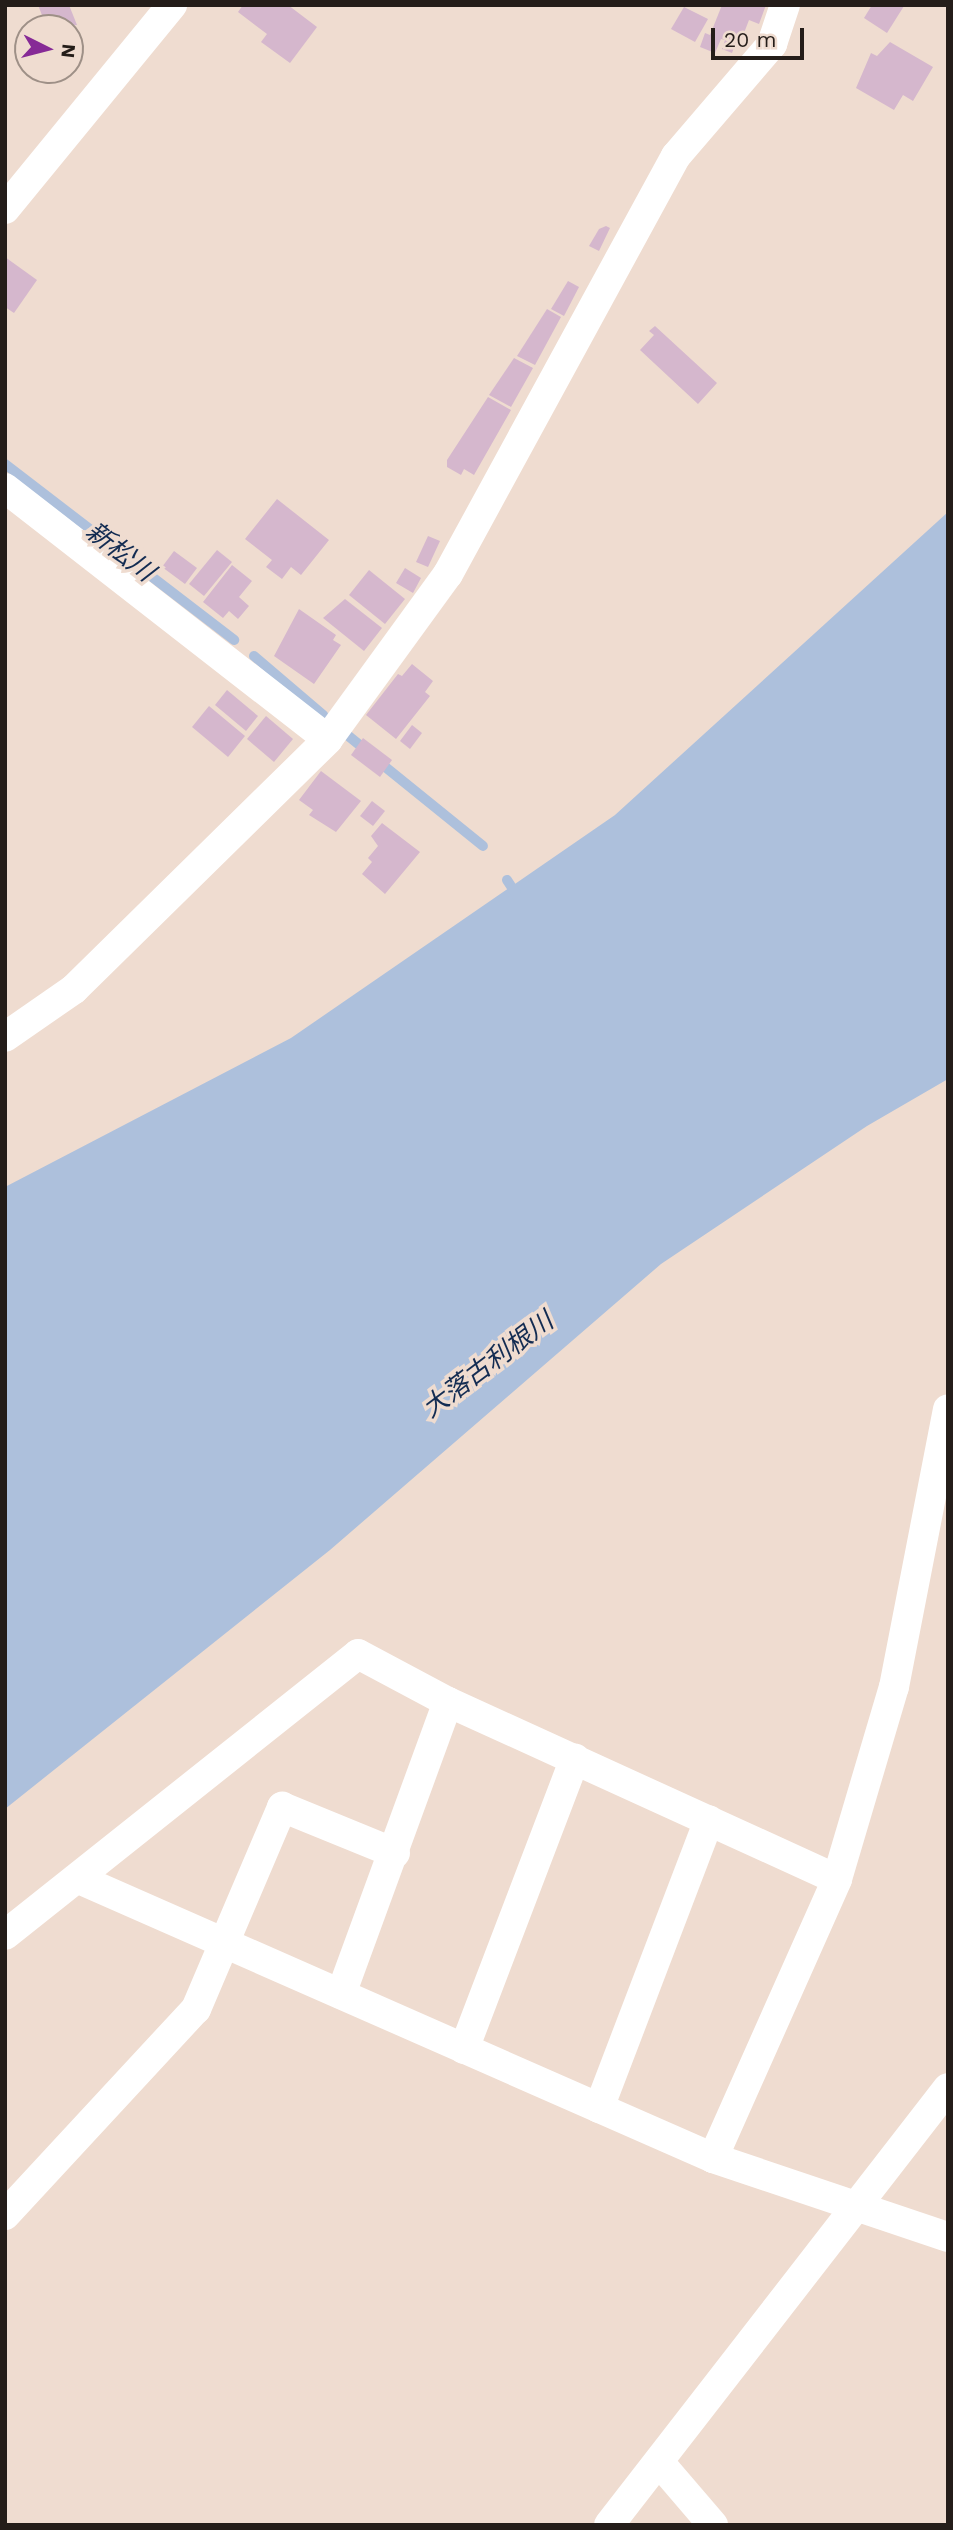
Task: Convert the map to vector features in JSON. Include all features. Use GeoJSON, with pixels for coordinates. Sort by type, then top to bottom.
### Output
{"type":"FeatureCollection","features":[{"type":"Feature","properties":{"kind":"street"},"geometry":{"type":"LineString","coordinates":[[5,209],[172,5]]}},
{"type":"Feature","properties":{"kind":"street"},"geometry":{"type":"LineString","coordinates":[[5,1037],[74,989],[328,739],[448,574],[676,156],[772,44],[785,5]]}},
{"type":"Feature","properties":{"kind":"street"},"geometry":{"type":"LineString","coordinates":[[5,488],[328,739]]}},
{"type":"Feature","properties":{"kind":"street"},"geometry":{"type":"LineString","coordinates":[[713,2158],[837,1880],[894,1687],[948,1409]]}},
{"type":"Feature","properties":{"kind":"street"},"geometry":{"type":"LineString","coordinates":[[5,1935],[79,1879],[358,1654],[448,1702],[837,1880]]}},
{"type":"Feature","properties":{"kind":"street"},"geometry":{"type":"LineString","coordinates":[[341,1994],[395,1853],[448,1702]]}},
{"type":"Feature","properties":{"kind":"street"},"geometry":{"type":"LineString","coordinates":[[464,2049],[575,1759]]}},
{"type":"Feature","properties":{"kind":"street"},"geometry":{"type":"LineString","coordinates":[[5,2215],[197,2009],[228,1945],[282,1807],[395,1853]]}},
{"type":"Feature","properties":{"kind":"street"},"geometry":{"type":"LineString","coordinates":[[600,2108],[709,1821]]}},
{"type":"Feature","properties":{"kind":"street"},"geometry":{"type":"LineString","coordinates":[[79,1879],[713,2158],[948,2237]]}},
{"type":"Feature","properties":{"kind":"street"},"geometry":{"type":"LineString","coordinates":[[609,2525],[859,2208],[948,2088]]}},
{"type":"Feature","properties":{"kind":"street"},"geometry":{"type":"LineString","coordinates":[[659,2462],[713,2525]]}},
{"type":"Feature","properties":{"kind":"water","name":"大落古利根川"},"geometry":{"type":"Polygon","coordinates":[[[948,512],[948,1079],[867,1126],[661,1264],[330,1550],[5,1809],[5,1187],[291,1038],[615,815],[948,512]]]}},
{"type":"Feature","properties":{"kind":"building"},"geometry":{"type":"Polygon","coordinates":[[[38,5],[69,5],[73,14],[42,14],[38,5]]]}},
{"type":"Feature","properties":{"kind":"building"},"geometry":{"type":"Polygon","coordinates":[[[243,5],[288,5],[317,27],[290,63],[261,42],[267,34],[238,12],[243,5]]]}},
{"type":"Feature","properties":{"kind":"building"},"geometry":{"type":"Polygon","coordinates":[[[722,5],[766,5],[759,24],[749,20],[739,46],[735,45],[732,53],[722,49],[725,40],[721,39],[715,53],[700,47],[705,33],[710,35],[722,5]]]}},
{"type":"Feature","properties":{"kind":"building"},"geometry":{"type":"Polygon","coordinates":[[[872,5],[904,6],[887,33],[864,18],[872,5]]]}},
{"type":"Feature","properties":{"kind":"building"},"geometry":{"type":"Polygon","coordinates":[[[684,7],[708,19],[695,42],[671,29],[684,7]]]}},
{"type":"Feature","properties":{"kind":"building"},"geometry":{"type":"Polygon","coordinates":[[[890,42],[933,67],[913,101],[903,95],[894,110],[856,88],[871,53],[877,56],[890,42]]]}},
{"type":"Feature","properties":{"kind":"building"},"geometry":{"type":"Polygon","coordinates":[[[606,226],[610,228],[599,251],[589,246],[599,229],[606,226]]]}},
{"type":"Feature","properties":{"kind":"building"},"geometry":{"type":"Polygon","coordinates":[[[5,257],[37,280],[14,313],[5,307],[5,257]]]}},
{"type":"Feature","properties":{"kind":"building"},"geometry":{"type":"Polygon","coordinates":[[[568,281],[579,287],[564,316],[551,309],[568,281]]]}},
{"type":"Feature","properties":{"kind":"building"},"geometry":{"type":"Polygon","coordinates":[[[547,309],[561,317],[535,365],[517,356],[547,309]]]}},
{"type":"Feature","properties":{"kind":"building"},"geometry":{"type":"Polygon","coordinates":[[[655,326],[717,383],[698,404],[640,350],[654,335],[649,331],[655,326]]]}},
{"type":"Feature","properties":{"kind":"building"},"geometry":{"type":"Polygon","coordinates":[[[514,358],[533,368],[511,407],[489,395],[514,358]]]}},
{"type":"Feature","properties":{"kind":"building"},"geometry":{"type":"Polygon","coordinates":[[[488,397],[511,410],[474,475],[464,469],[461,475],[447,467],[447,460],[488,397]]]}},
{"type":"Feature","properties":{"kind":"building"},"geometry":{"type":"Polygon","coordinates":[[[277,499],[329,540],[301,575],[291,567],[282,579],[266,567],[272,560],[245,539],[277,499]]]}},
{"type":"Feature","properties":{"kind":"building"},"geometry":{"type":"Polygon","coordinates":[[[428,536],[440,541],[428,567],[416,562],[428,536]]]}},
{"type":"Feature","properties":{"kind":"building"},"geometry":{"type":"Polygon","coordinates":[[[217,550],[232,562],[204,596],[189,584],[217,550]]]}},
{"type":"Feature","properties":{"kind":"building"},"geometry":{"type":"Polygon","coordinates":[[[174,551],[197,568],[185,584],[162,567],[174,551]]]}},
{"type":"Feature","properties":{"kind":"building"},"geometry":{"type":"Polygon","coordinates":[[[232,565],[252,581],[239,597],[249,606],[238,619],[229,611],[223,618],[203,602],[232,565]]]}},
{"type":"Feature","properties":{"kind":"building"},"geometry":{"type":"Polygon","coordinates":[[[405,568],[421,578],[413,593],[396,583],[405,568]]]}},
{"type":"Feature","properties":{"kind":"building"},"geometry":{"type":"Polygon","coordinates":[[[369,570],[405,599],[385,624],[349,595],[369,570]]]}},
{"type":"Feature","properties":{"kind":"building"},"geometry":{"type":"Polygon","coordinates":[[[345,599],[382,628],[364,651],[323,618],[345,599]]]}},
{"type":"Feature","properties":{"kind":"building"},"geometry":{"type":"Polygon","coordinates":[[[299,609],[336,635],[333,640],[341,645],[314,684],[274,656],[299,609]]]}},
{"type":"Feature","properties":{"kind":"building"},"geometry":{"type":"Polygon","coordinates":[[[412,664],[433,681],[425,692],[430,696],[396,739],[366,715],[398,674],[402,676],[412,664]]]}},
{"type":"Feature","properties":{"kind":"building"},"geometry":{"type":"Polygon","coordinates":[[[227,690],[258,716],[246,731],[215,705],[227,690]]]}},
{"type":"Feature","properties":{"kind":"building"},"geometry":{"type":"Polygon","coordinates":[[[209,706],[245,736],[228,757],[192,727],[209,706]]]}},
{"type":"Feature","properties":{"kind":"building"},"geometry":{"type":"Polygon","coordinates":[[[266,716],[293,739],[274,762],[247,739],[266,716]]]}},
{"type":"Feature","properties":{"kind":"building"},"geometry":{"type":"Polygon","coordinates":[[[412,725],[422,733],[410,749],[400,741],[412,725]]]}},
{"type":"Feature","properties":{"kind":"building"},"geometry":{"type":"Polygon","coordinates":[[[363,738],[392,760],[380,777],[351,755],[363,738]]]}},
{"type":"Feature","properties":{"kind":"building"},"geometry":{"type":"Polygon","coordinates":[[[321,771],[361,801],[336,832],[309,815],[313,810],[299,800],[321,771]]]}},
{"type":"Feature","properties":{"kind":"building"},"geometry":{"type":"Polygon","coordinates":[[[372,801],[385,811],[373,826],[360,816],[372,801]]]}},
{"type":"Feature","properties":{"kind":"building"},"geometry":{"type":"Polygon","coordinates":[[[382,823],[420,852],[385,894],[362,874],[372,862],[368,858],[378,846],[371,836],[382,823]]]}},
{"type":"Feature","properties":{"kind":"waterway","name":"新松川"},"geometry":{"type":"LineString","coordinates":[[5,464],[234,640]]}},
{"type":"Feature","properties":{"kind":"waterway","name":"新松川"},"geometry":{"type":"LineString","coordinates":[[254,656],[323,715]]}},
{"type":"Feature","properties":{"kind":"waterway","name":"新松川"},"geometry":{"type":"LineString","coordinates":[[346,734],[367,751]]}},
{"type":"Feature","properties":{"kind":"waterway","name":"新松川"},"geometry":{"type":"LineString","coordinates":[[378,761],[483,846]]}},
{"type":"Feature","properties":{"kind":"waterway"},"geometry":{"type":"LineString","coordinates":[[507,880],[518,897]]}}]}
